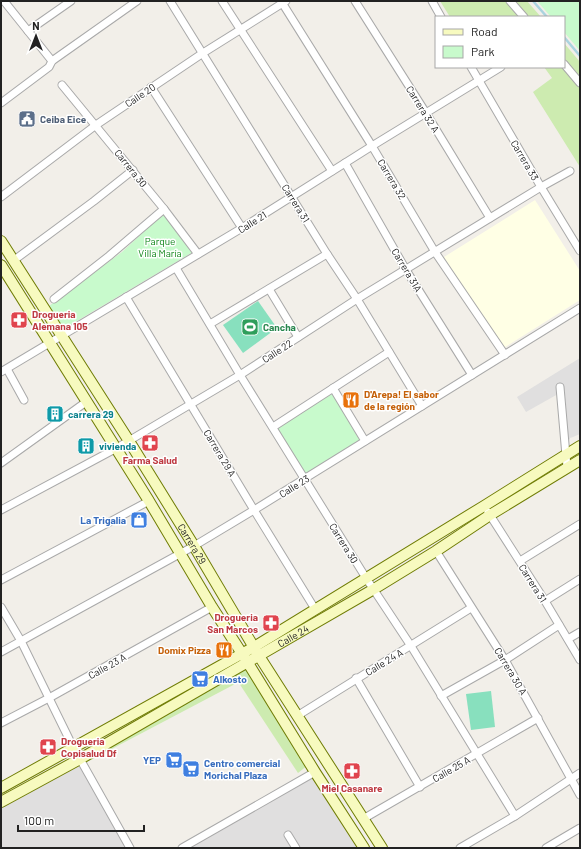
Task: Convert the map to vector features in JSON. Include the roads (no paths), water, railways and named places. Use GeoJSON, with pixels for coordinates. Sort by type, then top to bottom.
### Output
{"type":"FeatureCollection","features":[{"type":"Feature","properties":{"kind":"main road","name":"Carrera 29"},"geometry":{"type":"LineString","coordinates":[[1,241],[129,441],[194,546],[259,656],[382,848]]}},
{"type":"Feature","properties":{"kind":"main road","name":"Carrera 29"},"geometry":{"type":"LineString","coordinates":[[1,265],[149,502],[179,554],[364,848]]}},
{"type":"Feature","properties":{"kind":"main road","name":"Calle 24"},"geometry":{"type":"LineString","coordinates":[[1,802],[80,759],[248,663],[436,551],[487,511],[580,446]]}},
{"type":"Feature","properties":{"kind":"main road","name":"Calle 24"},"geometry":{"type":"LineString","coordinates":[[1,788],[254,647],[366,578],[580,460]]}},
{"type":"Feature","properties":{"kind":"street"},"geometry":{"type":"LineString","coordinates":[[4,1],[52,61]]}},
{"type":"Feature","properties":{"kind":"street"},"geometry":{"type":"LineString","coordinates":[[1,103],[49,67],[52,61],[137,1]]}},
{"type":"Feature","properties":{"kind":"street","name":"Carrera 31"},"geometry":{"type":"LineString","coordinates":[[170,1],[327,254],[357,299],[422,406]]}},
{"type":"Feature","properties":{"kind":"street"},"geometry":{"type":"LineString","coordinates":[[222,1],[332,171]]}},
{"type":"Feature","properties":{"kind":"street","name":"Carrera 32 A"},"geometry":{"type":"LineString","coordinates":[[355,1],[490,218]]}},
{"type":"Feature","properties":{"kind":"street"},"geometry":{"type":"LineString","coordinates":[[432,1],[440,16]]}},
{"type":"Feature","properties":{"kind":"street"},"geometry":{"type":"LineString","coordinates":[[510,1],[523,16]]}},
{"type":"Feature","properties":{"kind":"street"},"geometry":{"type":"LineString","coordinates":[[28,31],[67,2]]}},
{"type":"Feature","properties":{"kind":"street","name":"Calle 20"},"geometry":{"type":"LineString","coordinates":[[1,197],[96,125],[151,87],[283,2]]}},
{"type":"Feature","properties":{"kind":"street","name":"Carrera 32"},"geometry":{"type":"LineString","coordinates":[[283,2],[372,146],[435,252],[505,355]]}},
{"type":"Feature","properties":{"kind":"street"},"geometry":{"type":"LineString","coordinates":[[565,65],[580,83]]}},
{"type":"Feature","properties":{"kind":"street","name":"Carrera 33"},"geometry":{"type":"LineString","coordinates":[[473,68],[541,187],[580,251]]}},
{"type":"Feature","properties":{"kind":"street","name":"Calle 21"},"geometry":{"type":"LineString","coordinates":[[4,370],[242,228],[499,68]]}},
{"type":"Feature","properties":{"kind":"street","name":"Carrera 30"},"geometry":{"type":"LineString","coordinates":[[62,84],[133,170],[198,254]]}},
{"type":"Feature","properties":{"kind":"street"},"geometry":{"type":"LineString","coordinates":[[151,87],[242,228]]}},
{"type":"Feature","properties":{"kind":"street","name":"Carrera 31A"},"geometry":{"type":"LineString","coordinates":[[345,163],[406,270],[472,375]]}},
{"type":"Feature","properties":{"kind":"street"},"geometry":{"type":"LineString","coordinates":[[13,261],[133,170]]}},
{"type":"Feature","properties":{"kind":"street","name":"Calle 22"},"geometry":{"type":"LineString","coordinates":[[1,510],[116,449],[240,375],[357,299],[541,187],[570,171]]}},
{"type":"Feature","properties":{"kind":"street"},"geometry":{"type":"LineString","coordinates":[[54,299],[109,256],[164,209]]}},
{"type":"Feature","properties":{"kind":"street"},"geometry":{"type":"LineString","coordinates":[[210,324],[327,254]]}},
{"type":"Feature","properties":{"kind":"street","name":"Carrera 30"},"geometry":{"type":"LineString","coordinates":[[176,268],[240,375],[366,578],[411,646],[515,816]]}},
{"type":"Feature","properties":{"kind":"street"},"geometry":{"type":"LineString","coordinates":[[269,289],[298,337]]}},
{"type":"Feature","properties":{"kind":"street","name":"Carrera 29 A"},"geometry":{"type":"LineString","coordinates":[[126,297],[315,609]]}},
{"type":"Feature","properties":{"kind":"street","name":"Calle 23"},"geometry":{"type":"LineString","coordinates":[[1,652],[194,546],[305,479],[580,308]]}},
{"type":"Feature","properties":{"kind":"street"},"geometry":{"type":"LineString","coordinates":[[273,427],[389,352]]}},
{"type":"Feature","properties":{"kind":"street"},"geometry":{"type":"LineString","coordinates":[[4,370],[24,400]]}},
{"type":"Feature","properties":{"kind":"street"},"geometry":{"type":"LineString","coordinates":[[560,387],[567,467]]}},
{"type":"Feature","properties":{"kind":"street"},"geometry":{"type":"LineString","coordinates":[[333,388],[365,441]]}},
{"type":"Feature","properties":{"kind":"street"},"geometry":{"type":"LineString","coordinates":[[1,463],[86,402]]}},
{"type":"Feature","properties":{"kind":"street"},"geometry":{"type":"LineString","coordinates":[[1,580],[149,502]]}},
{"type":"Feature","properties":{"kind":"street","name":"Carrera 31"},"geometry":{"type":"LineString","coordinates":[[487,511],[545,601],[580,660]]}},
{"type":"Feature","properties":{"kind":"street"},"geometry":{"type":"LineString","coordinates":[[520,561],[580,524]]}},
{"type":"Feature","properties":{"kind":"street","name":"Carrera 30 A"},"geometry":{"type":"LineString","coordinates":[[436,551],[505,660],[580,794]]}},
{"type":"Feature","properties":{"kind":"street"},"geometry":{"type":"LineString","coordinates":[[545,601],[580,579]]}},
{"type":"Feature","properties":{"kind":"street"},"geometry":{"type":"LineString","coordinates":[[1,607],[21,641],[73,747]]}},
{"type":"Feature","properties":{"kind":"street","name":"Calle 23 A"},"geometry":{"type":"LineString","coordinates":[[1,723],[49,698],[212,607]]}},
{"type":"Feature","properties":{"kind":"street","name":"Calle 24 A"},"geometry":{"type":"LineString","coordinates":[[297,716],[471,608]]}},
{"type":"Feature","properties":{"kind":"street"},"geometry":{"type":"LineString","coordinates":[[441,696],[505,660],[559,625]]}},
{"type":"Feature","properties":{"kind":"street"},"geometry":{"type":"LineString","coordinates":[[568,639],[580,632]]}},
{"type":"Feature","properties":{"kind":"street"},"geometry":{"type":"LineString","coordinates":[[356,678],[420,787]]}},
{"type":"Feature","properties":{"kind":"street","name":"Calle 25 A"},"geometry":{"type":"LineString","coordinates":[[364,819],[538,718]]}},
{"type":"Feature","properties":{"kind":"street"},"geometry":{"type":"LineString","coordinates":[[80,759],[130,848]]}},
{"type":"Feature","properties":{"kind":"street"},"geometry":{"type":"LineString","coordinates":[[182,848],[193,845],[315,772]]}},
{"type":"Feature","properties":{"kind":"street"},"geometry":{"type":"LineString","coordinates":[[460,848],[515,816],[580,773]]}},
{"type":"Feature","properties":{"kind":"street"},"geometry":{"type":"LineString","coordinates":[[546,848],[580,828]]}},
{"type":"Feature","properties":{"kind":"street"},"geometry":{"type":"LineString","coordinates":[[288,835],[296,848]]}},
{"type":"Feature","properties":{"kind":"waterway"},"geometry":{"type":"LineString","coordinates":[[533,1],[546,16]]}},
{"type":"Feature","properties":{"kind":"waterway"},"geometry":{"type":"LineString","coordinates":[[565,38],[580,56]]}},
{"type":"Feature","properties":{"kind":"place","name":"Ceiba Eice"},"geometry":{"type":"Point","coordinates":[27,119]}},
{"type":"Feature","properties":{"kind":"place","name":"Drogueria Alemana 105"},"geometry":{"type":"Point","coordinates":[19,320]}},
{"type":"Feature","properties":{"kind":"place","name":"Cancha"},"geometry":{"type":"Point","coordinates":[250,327]}},
{"type":"Feature","properties":{"kind":"place","name":"D'Arepa! El sabor de la región"},"geometry":{"type":"Point","coordinates":[351,400]}},
{"type":"Feature","properties":{"kind":"place","name":"carrera 29"},"geometry":{"type":"Point","coordinates":[55,414]}},
{"type":"Feature","properties":{"kind":"place","name":"Farma Salud"},"geometry":{"type":"Point","coordinates":[150,443]}},
{"type":"Feature","properties":{"kind":"place","name":"vivienda"},"geometry":{"type":"Point","coordinates":[86,446]}},
{"type":"Feature","properties":{"kind":"place","name":"La Trigalia"},"geometry":{"type":"Point","coordinates":[139,520]}},
{"type":"Feature","properties":{"kind":"place","name":"Drogueria San Marcos"},"geometry":{"type":"Point","coordinates":[271,623]}},
{"type":"Feature","properties":{"kind":"place","name":"Domix Pizza"},"geometry":{"type":"Point","coordinates":[224,650]}},
{"type":"Feature","properties":{"kind":"place","name":"Alkosto"},"geometry":{"type":"Point","coordinates":[200,679]}},
{"type":"Feature","properties":{"kind":"place","name":"Drogueria Copisalud Df"},"geometry":{"type":"Point","coordinates":[48,747]}},
{"type":"Feature","properties":{"kind":"place","name":"YEP"},"geometry":{"type":"Point","coordinates":[174,760]}},
{"type":"Feature","properties":{"kind":"place","name":"Centro comercial Morichal Plaza"},"geometry":{"type":"Point","coordinates":[191,769]}},
{"type":"Feature","properties":{"kind":"place","name":"Miel Casanare"},"geometry":{"type":"Point","coordinates":[352,771]}},
{"type":"Feature","properties":{"kind":"park label","name":"Parque Villa María"},"geometry":{"type":"Point","coordinates":[160,246]}}]}
